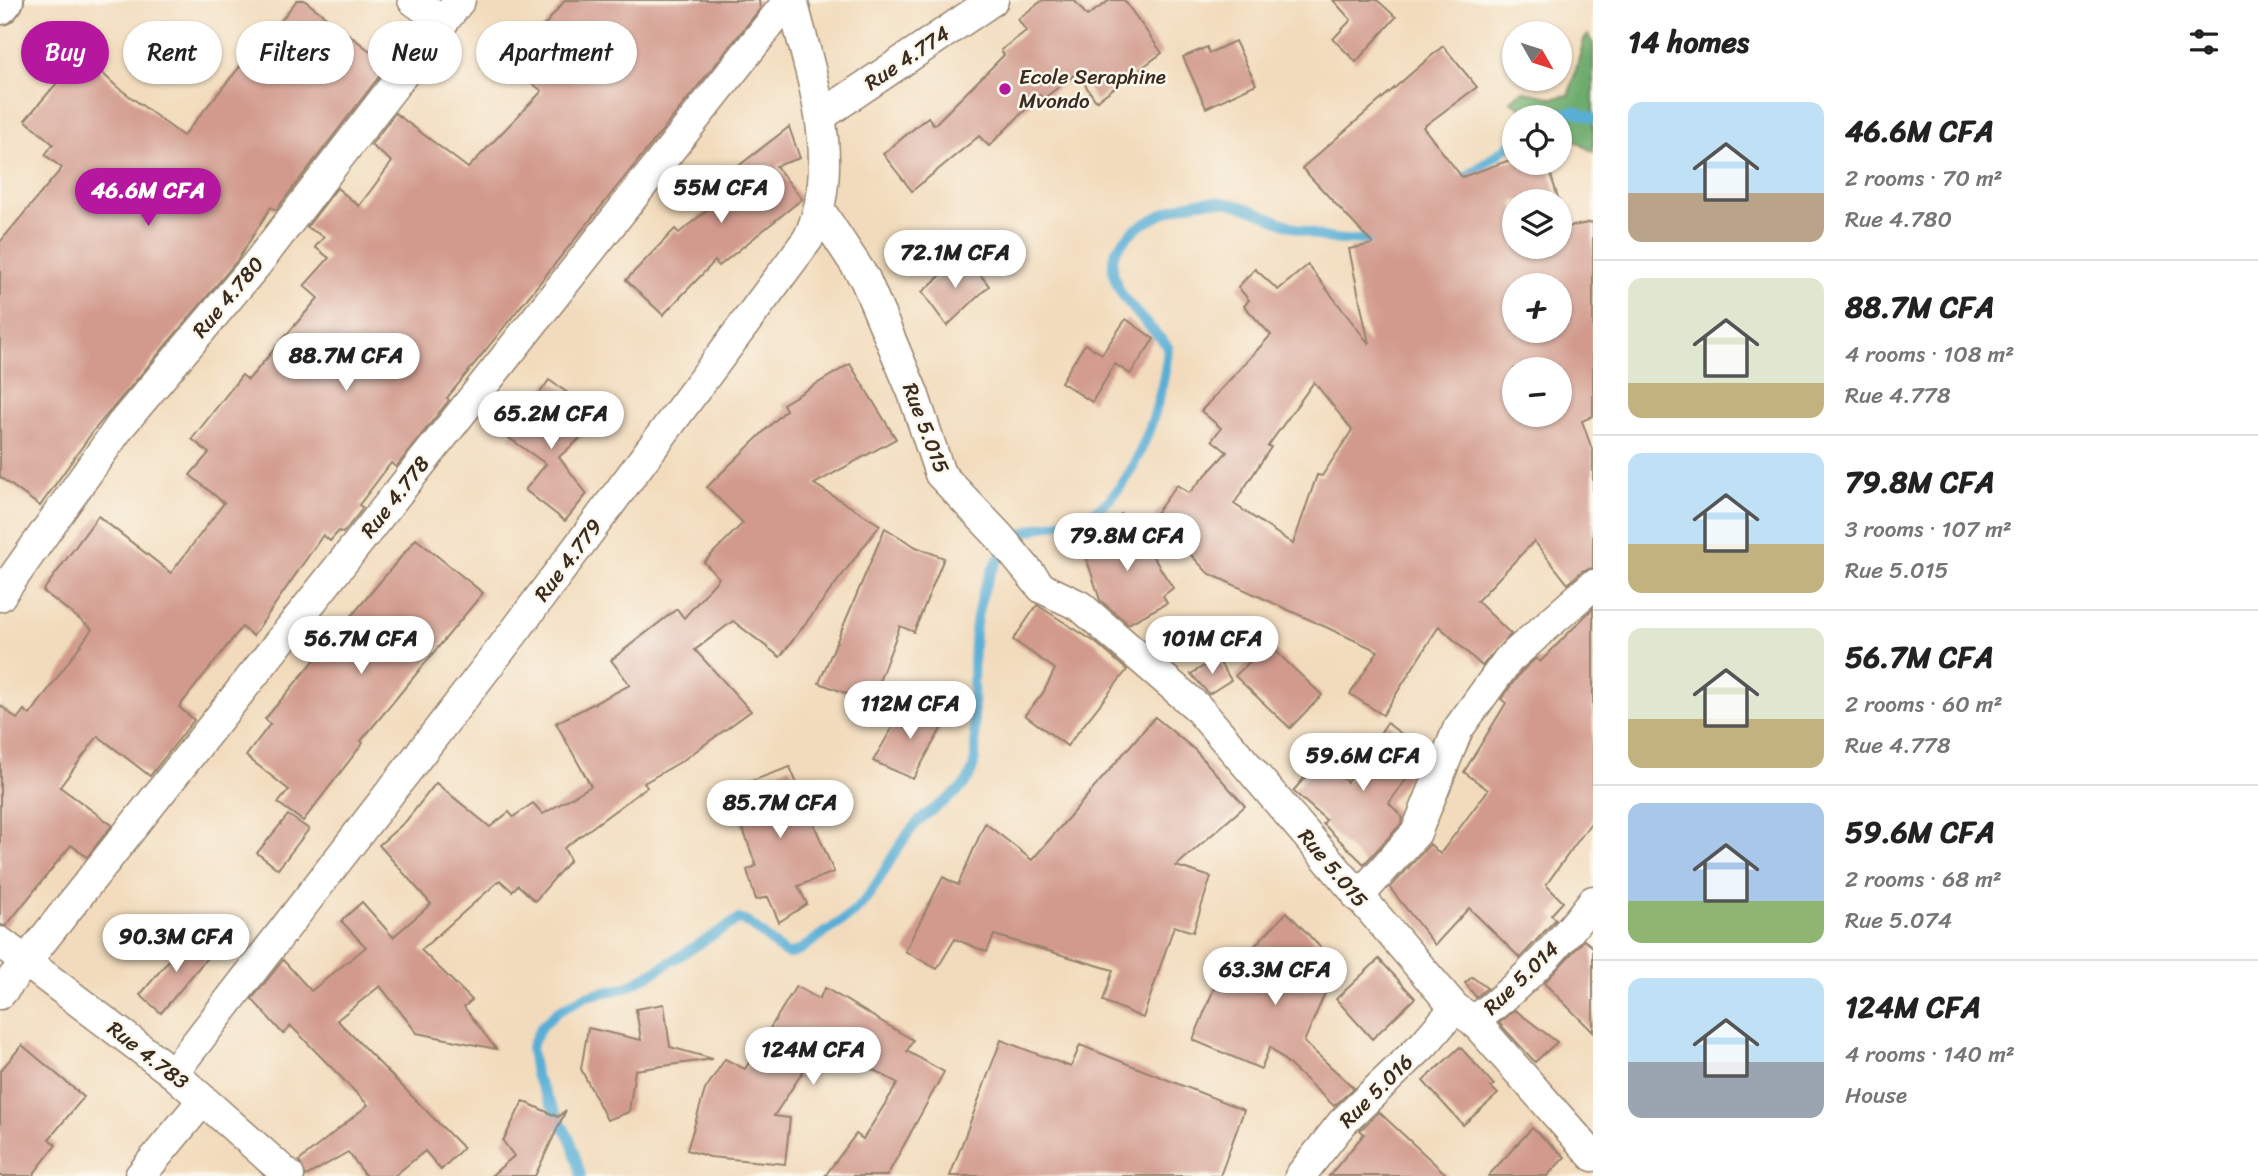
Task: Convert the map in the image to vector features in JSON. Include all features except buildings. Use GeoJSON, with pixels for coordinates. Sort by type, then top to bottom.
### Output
{"type":"FeatureCollection","features":[{"type":"Feature","properties":{"kind":"street"},"geometry":{"type":"LineString","coordinates":[[0,5],[4,0]]}},
{"type":"Feature","properties":{"kind":"street"},"geometry":{"type":"LineString","coordinates":[[413,0],[451,11]]}},
{"type":"Feature","properties":{"kind":"street","name":"Rue 4.779"},"geometry":{"type":"LineString","coordinates":[[173,1073],[515,631],[808,239],[821,212],[824,184],[821,116],[791,0]]}},
{"type":"Feature","properties":{"kind":"street","name":"Rue 4.778"},"geometry":{"type":"LineString","coordinates":[[0,994],[791,0]]}},
{"type":"Feature","properties":{"kind":"street","name":"Rue 4.774"},"geometry":{"type":"LineString","coordinates":[[821,116],[993,0]]}},
{"type":"Feature","properties":{"kind":"street","name":"Rue 4.780"},"geometry":{"type":"LineString","coordinates":[[0,596],[121,425],[256,265],[361,132],[451,11]]}},
{"type":"Feature","properties":{"kind":"street","name":"Rue 5.015"},"geometry":{"type":"LineString","coordinates":[[821,212],[865,279],[913,393],[940,474],[999,536],[1042,587],[1080,606],[1198,707],[1358,897],[1593,1156]]}},
{"type":"Feature","properties":{"kind":"street"},"geometry":{"type":"LineString","coordinates":[[1358,897],[1416,833],[1458,729],[1508,660],[1593,585]]}},
{"type":"Feature","properties":{"kind":"street","name":"Rue 5.014"},"geometry":{"type":"LineString","coordinates":[[1464,1014],[1505,998],[1574,926],[1593,901]]}},
{"type":"Feature","properties":{"kind":"street","name":"Rue 4.783"},"geometry":{"type":"LineString","coordinates":[[0,942],[173,1073],[289,1176]]}},
{"type":"Feature","properties":{"kind":"street","name":"Rue 5.016"},"geometry":{"type":"LineString","coordinates":[[1300,1176],[1342,1123],[1424,1044],[1464,1014]]}},
{"type":"Feature","properties":{"kind":"street"},"geometry":{"type":"LineString","coordinates":[[140,1176],[203,1100]]}},
{"type":"Feature","properties":{"kind":"green space"},"geometry":{"type":"Polygon","coordinates":[[[1588,35],[1593,44],[1593,152],[1572,139],[1572,105],[1517,105],[1510,101],[1522,91],[1554,98],[1569,95],[1584,40],[1588,35]]]}},
{"type":"Feature","properties":{"kind":"waterway"},"geometry":{"type":"LineString","coordinates":[[1572,111],[1593,118]]}},
{"type":"Feature","properties":{"kind":"waterway"},"geometry":{"type":"LineString","coordinates":[[1461,181],[1502,151]]}},
{"type":"Feature","properties":{"kind":"waterway"},"geometry":{"type":"LineString","coordinates":[[581,1176],[571,1141],[535,1075],[531,1047],[541,1027],[557,1012],[586,996],[625,988],[651,974],[739,919],[753,926],[785,953],[801,950],[860,906],[909,832],[966,783],[971,774],[975,753],[974,638],[981,597],[988,578],[998,560],[1019,537],[1039,527],[1089,514],[1106,503],[1121,486],[1134,464],[1154,415],[1168,347],[1130,305],[1116,282],[1114,255],[1121,244],[1136,229],[1157,217],[1182,206],[1204,201],[1225,202],[1244,207],[1328,238],[1354,240],[1381,237]]}},
{"type":"Feature","properties":{"kind":"place","name":"Ecole Seraphine Mvondo"},"geometry":{"type":"Point","coordinates":[1005,89]}}]}
